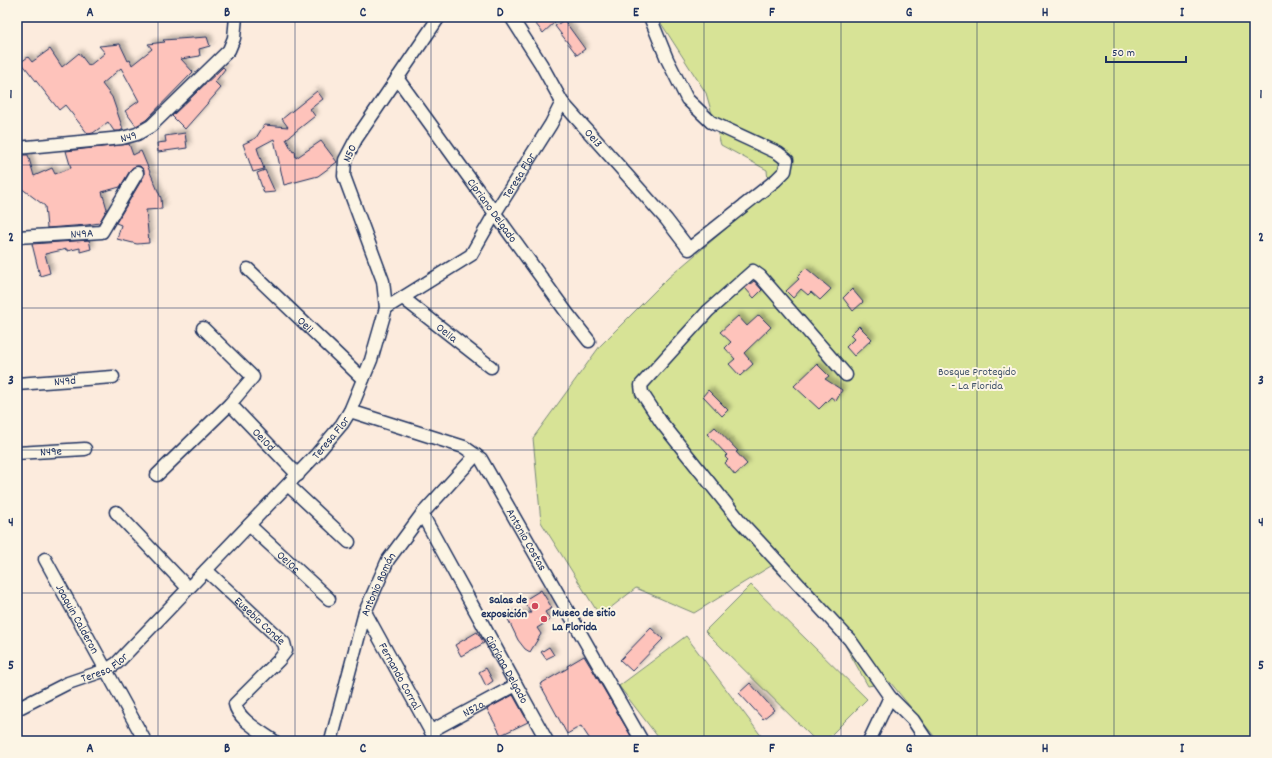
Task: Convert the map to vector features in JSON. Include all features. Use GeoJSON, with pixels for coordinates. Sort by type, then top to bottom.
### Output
{"type":"FeatureCollection","features":[{"type":"Feature","properties":{"kind":"street","name":"N49"},"geometry":{"type":"LineString","coordinates":[[17,148],[122,138],[137,134],[154,122],[229,50],[234,38],[236,17]]}},
{"type":"Feature","properties":{"kind":"street","name":"N50"},"geometry":{"type":"LineString","coordinates":[[386,308],[383,280],[344,176],[343,167],[347,154],[356,139],[439,17]]}},
{"type":"Feature","properties":{"kind":"street","name":"Oe13"},"geometry":{"type":"LineString","coordinates":[[511,17],[541,64],[562,102],[666,219],[689,250],[776,180],[785,171],[787,160],[778,153],[711,122],[686,99],[667,59],[650,17]]}},
{"type":"Feature","properties":{"kind":"street","name":"Cipriano Delgado"},"geometry":{"type":"LineString","coordinates":[[397,78],[567,313],[589,341]]}},
{"type":"Feature","properties":{"kind":"street","name":"Teresa Flor"},"geometry":{"type":"LineString","coordinates":[[17,709],[74,680],[106,670],[117,663],[328,442],[350,411],[363,379],[386,308],[471,255],[495,213],[551,124],[562,102]]}},
{"type":"Feature","properties":{"kind":"street","name":"N49A"},"geometry":{"type":"LineString","coordinates":[[17,237],[102,232],[137,173]]}},
{"type":"Feature","properties":{"kind":"street","name":"Oe11"},"geometry":{"type":"LineString","coordinates":[[248,269],[363,379]]}},
{"type":"Feature","properties":{"kind":"street"},"geometry":{"type":"LineString","coordinates":[[846,375],[760,276],[753,271],[708,311],[642,385],[642,393],[661,422],[740,521],[850,640],[890,697],[913,720],[927,741]]}},
{"type":"Feature","properties":{"kind":"street","name":"Oe11a"},"geometry":{"type":"LineString","coordinates":[[403,298],[491,366]]}},
{"type":"Feature","properties":{"kind":"street"},"geometry":{"type":"LineString","coordinates":[[157,475],[230,404],[253,377],[203,328]]}},
{"type":"Feature","properties":{"kind":"street","name":"N49d"},"geometry":{"type":"LineString","coordinates":[[17,384],[114,377]]}},
{"type":"Feature","properties":{"kind":"street","name":"Oe10d"},"geometry":{"type":"LineString","coordinates":[[230,404],[298,475]]}},
{"type":"Feature","properties":{"kind":"street","name":"Antonio Costas"},"geometry":{"type":"LineString","coordinates":[[350,411],[464,447],[476,455],[488,469],[642,741]]}},
{"type":"Feature","properties":{"kind":"street","name":"N49e"},"geometry":{"type":"LineString","coordinates":[[17,452],[85,449]]}},
{"type":"Feature","properties":{"kind":"street","name":"Antonio Román"},"geometry":{"type":"LineString","coordinates":[[331,741],[365,612],[388,560],[422,514],[476,455]]}},
{"type":"Feature","properties":{"kind":"street"},"geometry":{"type":"LineString","coordinates":[[288,485],[349,542]]}},
{"type":"Feature","properties":{"kind":"street"},"geometry":{"type":"LineString","coordinates":[[116,512],[188,588]]}},
{"type":"Feature","properties":{"kind":"street","name":"Cipriano Delgado"},"geometry":{"type":"LineString","coordinates":[[422,514],[547,741]]}},
{"type":"Feature","properties":{"kind":"street","name":"Oe10c"},"geometry":{"type":"LineString","coordinates":[[250,525],[328,599]]}},
{"type":"Feature","properties":{"kind":"street","name":"Joaquin Calderon"},"geometry":{"type":"LineString","coordinates":[[45,559],[145,741]]}},
{"type":"Feature","properties":{"kind":"street","name":"Eusebio Conde"},"geometry":{"type":"LineString","coordinates":[[206,570],[284,643],[286,651],[279,660],[235,704],[238,711],[246,719],[274,741]]}},
{"type":"Feature","properties":{"kind":"street","name":"Fernando Corral"},"geometry":{"type":"LineString","coordinates":[[365,612],[433,736]]}},
{"type":"Feature","properties":{"kind":"street","name":"N52a"},"geometry":{"type":"LineString","coordinates":[[433,736],[516,685]]}},
{"type":"Feature","properties":{"kind":"street"},"geometry":{"type":"LineString","coordinates":[[869,741],[890,697]]}},
{"type":"Feature","properties":{"kind":"green space","name":"Bosque Protegido - La Florida"},"geometry":{"type":"Polygon","coordinates":[[[657,17],[1255,17],[1255,741],[938,741],[890,682],[868,686],[841,638],[771,566],[694,613],[636,588],[600,616],[541,522],[533,438],[600,346],[668,278],[769,192],[767,170],[721,145],[706,93],[657,17]]]}},
{"type":"Feature","properties":{"kind":"green space"},"geometry":{"type":"Polygon","coordinates":[[[751,585],[867,699],[825,741],[816,741],[705,631],[751,585]]]}},
{"type":"Feature","properties":{"kind":"green space"},"geometry":{"type":"Polygon","coordinates":[[[686,636],[765,741],[661,741],[619,686],[686,636]]]}},
{"type":"Feature","properties":{"kind":"building"},"geometry":{"type":"Polygon","coordinates":[[[542,17],[550,17],[555,22],[543,33],[535,23],[542,17]]]}},
{"type":"Feature","properties":{"kind":"building"},"geometry":{"type":"Polygon","coordinates":[[[564,20],[585,49],[577,55],[555,26],[564,20]]]}},
{"type":"Feature","properties":{"kind":"building"},"geometry":{"type":"Polygon","coordinates":[[[207,37],[210,46],[199,49],[200,56],[181,59],[193,72],[146,120],[136,126],[125,111],[139,101],[121,68],[102,84],[112,97],[123,129],[120,131],[114,131],[108,122],[93,133],[88,134],[65,105],[59,110],[21,62],[28,57],[32,62],[50,49],[62,67],[79,53],[89,66],[105,53],[99,46],[120,44],[128,61],[130,60],[132,65],[152,49],[148,44],[165,42],[163,40],[207,37]]]}},
{"type":"Feature","properties":{"kind":"building"},"geometry":{"type":"Polygon","coordinates":[[[223,67],[225,69],[215,82],[221,88],[185,129],[172,116],[223,67]]]}},
{"type":"Feature","properties":{"kind":"building"},"geometry":{"type":"Polygon","coordinates":[[[317,91],[323,99],[310,109],[315,116],[286,139],[293,152],[295,151],[296,158],[321,141],[337,162],[318,176],[284,185],[274,139],[257,148],[264,169],[253,172],[243,144],[256,138],[264,125],[288,127],[282,119],[317,91]]]}},
{"type":"Feature","properties":{"kind":"building"},"geometry":{"type":"Polygon","coordinates":[[[185,133],[187,148],[158,152],[157,143],[166,142],[165,136],[185,133]]]}},
{"type":"Feature","properties":{"kind":"building"},"geometry":{"type":"Polygon","coordinates":[[[129,144],[133,155],[141,151],[161,198],[162,209],[146,210],[149,243],[137,244],[117,239],[121,225],[116,223],[144,176],[144,170],[140,166],[131,169],[120,187],[102,192],[107,209],[99,223],[87,225],[47,228],[45,206],[17,185],[17,155],[28,155],[34,176],[52,168],[55,174],[71,168],[66,151],[129,144]]]}},
{"type":"Feature","properties":{"kind":"building"},"geometry":{"type":"Polygon","coordinates":[[[265,170],[275,192],[264,193],[257,173],[265,170]]]}},
{"type":"Feature","properties":{"kind":"building"},"geometry":{"type":"Polygon","coordinates":[[[89,240],[91,249],[80,252],[80,248],[67,251],[67,249],[45,254],[50,273],[40,276],[32,244],[89,240]]]}},
{"type":"Feature","properties":{"kind":"building"},"geometry":{"type":"Polygon","coordinates":[[[806,268],[831,289],[820,300],[811,292],[808,295],[801,289],[793,298],[786,291],[799,279],[797,277],[806,268]]]}},
{"type":"Feature","properties":{"kind":"building"},"geometry":{"type":"Polygon","coordinates":[[[754,281],[762,290],[754,298],[745,288],[754,281]]]}},
{"type":"Feature","properties":{"kind":"building"},"geometry":{"type":"Polygon","coordinates":[[[852,289],[863,302],[853,311],[843,298],[852,289]]]}},
{"type":"Feature","properties":{"kind":"building"},"geometry":{"type":"Polygon","coordinates":[[[759,315],[771,327],[744,353],[753,364],[740,376],[729,364],[735,359],[725,348],[731,342],[720,332],[738,316],[747,326],[759,315]]]}},
{"type":"Feature","properties":{"kind":"building"},"geometry":{"type":"Polygon","coordinates":[[[859,326],[872,339],[854,356],[846,347],[854,339],[850,335],[859,326]]]}},
{"type":"Feature","properties":{"kind":"building"},"geometry":{"type":"Polygon","coordinates":[[[817,364],[829,376],[825,379],[842,390],[836,401],[831,397],[819,409],[794,386],[817,364]]]}},
{"type":"Feature","properties":{"kind":"building"},"geometry":{"type":"Polygon","coordinates":[[[708,390],[728,410],[722,416],[703,396],[708,390]]]}},
{"type":"Feature","properties":{"kind":"building"},"geometry":{"type":"Polygon","coordinates":[[[715,427],[738,451],[736,452],[747,464],[735,475],[725,463],[728,460],[725,457],[727,455],[707,434],[715,427]]]}},
{"type":"Feature","properties":{"kind":"building"},"geometry":{"type":"Polygon","coordinates":[[[541,590],[552,608],[545,612],[550,620],[537,628],[541,634],[530,652],[525,649],[518,640],[506,615],[531,613],[523,601],[541,590]]]}},
{"type":"Feature","properties":{"kind":"building"},"geometry":{"type":"Polygon","coordinates":[[[651,628],[663,639],[632,671],[620,660],[651,628]]]}},
{"type":"Feature","properties":{"kind":"building"},"geometry":{"type":"Polygon","coordinates":[[[477,632],[484,643],[461,656],[455,645],[477,632]]]}},
{"type":"Feature","properties":{"kind":"building"},"geometry":{"type":"Polygon","coordinates":[[[549,647],[554,655],[546,659],[541,652],[549,647]]]}},
{"type":"Feature","properties":{"kind":"building"},"geometry":{"type":"Polygon","coordinates":[[[584,656],[631,736],[619,741],[591,741],[581,726],[567,734],[540,684],[568,668],[567,666],[584,656]]]}},
{"type":"Feature","properties":{"kind":"building"},"geometry":{"type":"Polygon","coordinates":[[[486,668],[493,681],[486,686],[479,672],[486,668]]]}},
{"type":"Feature","properties":{"kind":"building"},"geometry":{"type":"Polygon","coordinates":[[[750,683],[774,710],[763,719],[739,693],[750,683]]]}},
{"type":"Feature","properties":{"kind":"building"},"geometry":{"type":"Polygon","coordinates":[[[513,695],[528,722],[501,735],[487,709],[513,695]]]}},
{"type":"Feature","properties":{"kind":"place","name":"Salas de exposición"},"geometry":{"type":"Point","coordinates":[535,606]}},
{"type":"Feature","properties":{"kind":"place","name":"Museo de sitio La Florida"},"geometry":{"type":"Point","coordinates":[544,619]}}]}
